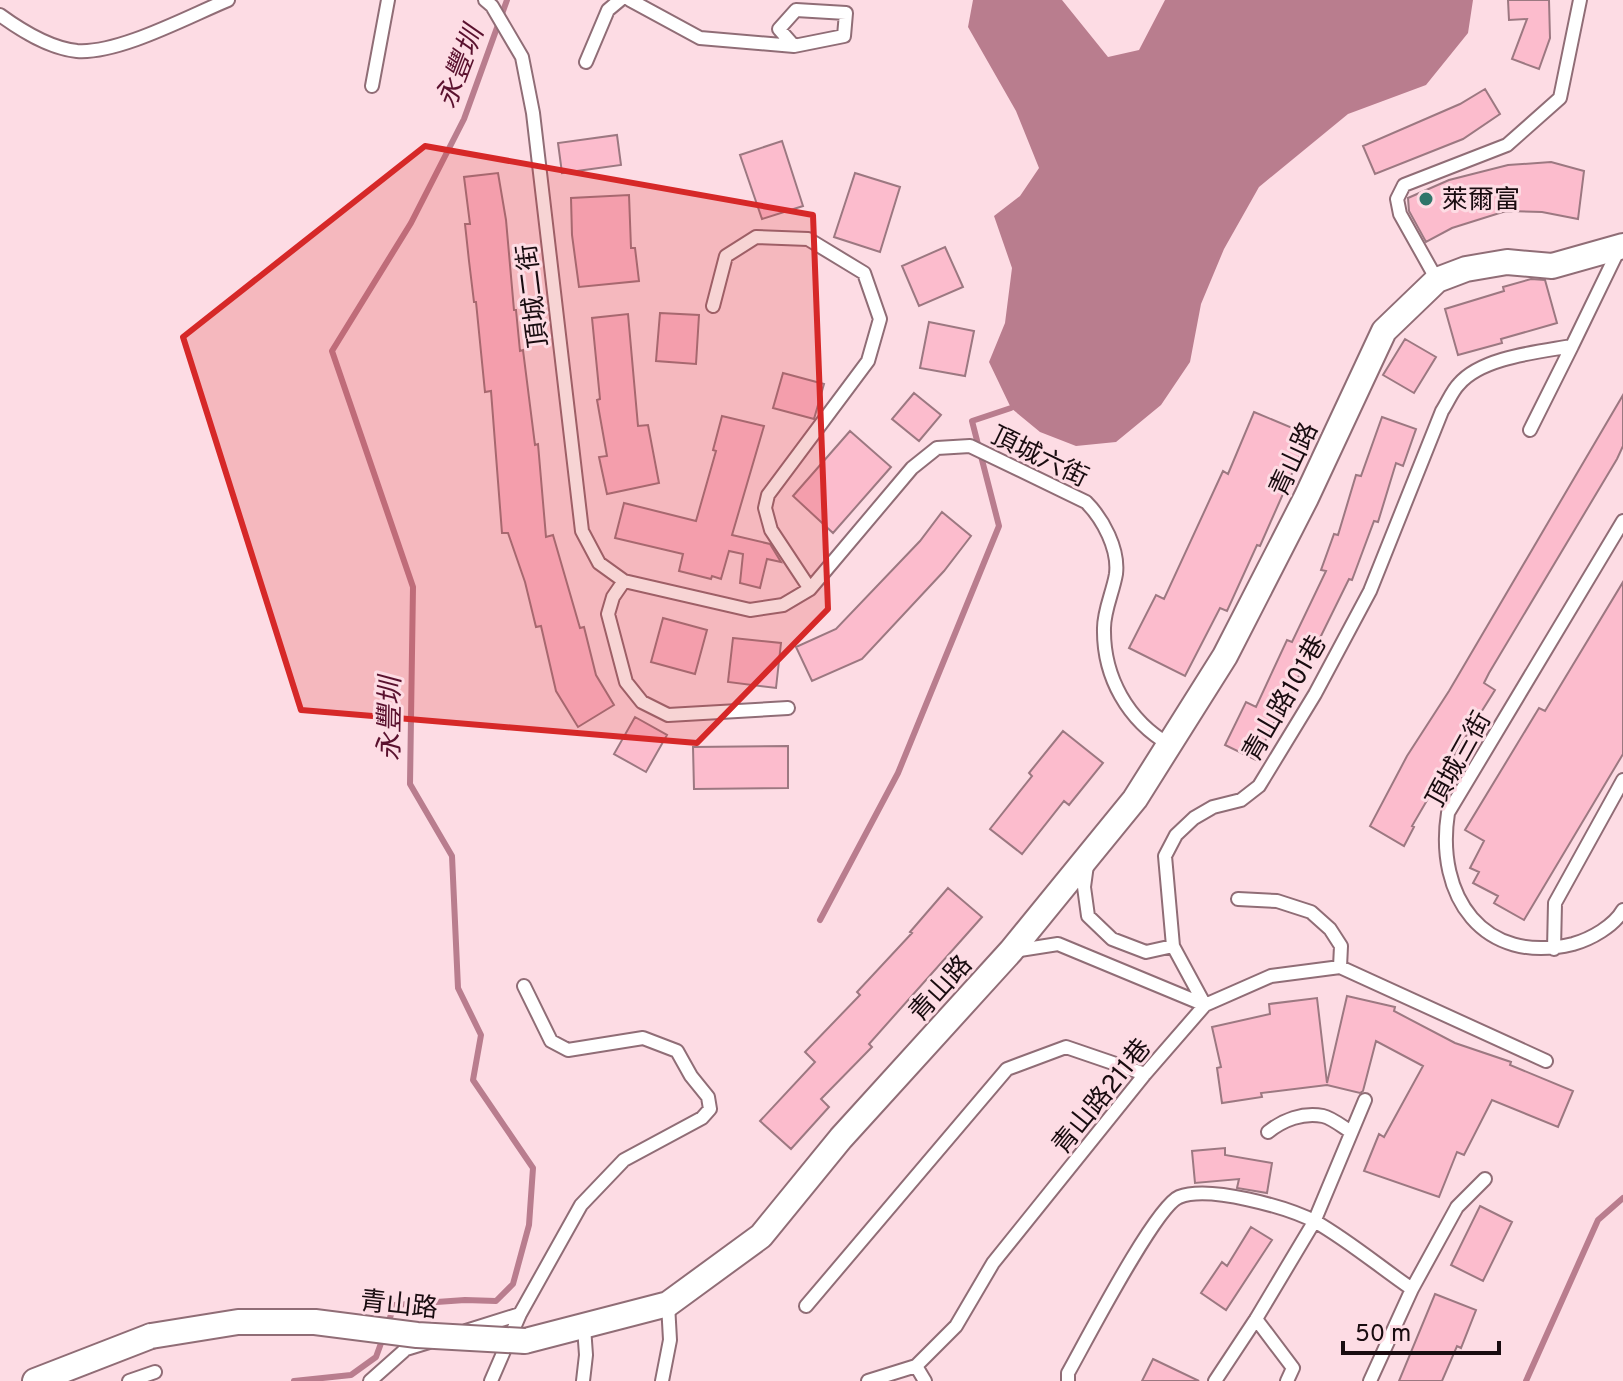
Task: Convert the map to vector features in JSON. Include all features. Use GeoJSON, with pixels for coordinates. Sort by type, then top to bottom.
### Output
{"type":"FeatureCollection","features":[{"type":"Feature","properties":{"kind":"street","name":"青山路"},"geometry":{"type":"LineString","coordinates":[[35,1381],[151,1336],[238,1322],[315,1322],[417,1335],[525,1341],[668,1304],[761,1236],[841,1138],[1011,951],[1135,799],[1225,656],[1306,498],[1384,331],[1437,280],[1466,269],[1507,262],[1552,266],[1621,248]]}},
{"type":"Feature","properties":{"kind":"lane"},"geometry":{"type":"LineString","coordinates":[[0,15],[40,41],[77,51],[125,43],[228,0]]}},
{"type":"Feature","properties":{"kind":"lane"},"geometry":{"type":"LineString","coordinates":[[372,86],[388,0]]}},
{"type":"Feature","properties":{"kind":"lane","name":"頂城二街"},"geometry":{"type":"LineString","coordinates":[[485,0],[492,6],[522,57],[533,113],[582,531],[599,563],[624,581]]}},
{"type":"Feature","properties":{"kind":"lane"},"geometry":{"type":"LineString","coordinates":[[586,62],[608,10],[620,0]]}},
{"type":"Feature","properties":{"kind":"lane"},"geometry":{"type":"LineString","coordinates":[[630,0],[700,38],[794,46],[844,36],[846,13],[794,5],[779,29],[794,46]]}},
{"type":"Feature","properties":{"kind":"lane"},"geometry":{"type":"LineString","coordinates":[[1437,280],[1400,214],[1397,199],[1404,185],[1507,145],[1560,98],[1580,0]]}},
{"type":"Feature","properties":{"kind":"lane"},"geometry":{"type":"LineString","coordinates":[[713,306],[726,256],[756,237],[808,239],[864,273],[880,319],[868,361],[768,495],[765,508],[771,530],[810,589]]}},
{"type":"Feature","properties":{"kind":"lane"},"geometry":{"type":"LineString","coordinates":[[1530,430],[1621,248]]}},
{"type":"Feature","properties":{"kind":"lane","name":"青山路101巷"},"geometry":{"type":"LineString","coordinates":[[1205,1005],[1173,946],[1165,856],[1176,835],[1213,807],[1241,800],[1259,786],[1315,694],[1370,591],[1442,411],[1457,385],[1473,371],[1510,358],[1572,346]]}},
{"type":"Feature","properties":{"kind":"lane","name":"頂城六街"},"geometry":{"type":"LineString","coordinates":[[624,581],[750,610],[783,605],[810,589],[912,468],[937,448],[970,446],[1086,502],[1100,516],[1117,570],[1104,625],[1105,656],[1111,682],[1150,733],[1170,745]]}},
{"type":"Feature","properties":{"kind":"lane","name":"頂城三街"},"geometry":{"type":"LineString","coordinates":[[1623,521],[1448,813],[1444,840],[1452,885],[1465,910],[1481,928],[1524,949],[1554,949],[1584,941],[1618,919],[1623,910]]}},
{"type":"Feature","properties":{"kind":"lane"},"geometry":{"type":"LineString","coordinates":[[624,581],[613,597],[608,614],[626,682],[642,702],[668,715],[788,708]]}},
{"type":"Feature","properties":{"kind":"lane"},"geometry":{"type":"LineString","coordinates":[[1554,949],[1555,903],[1623,780]]}},
{"type":"Feature","properties":{"kind":"lane"},"geometry":{"type":"LineString","coordinates":[[1088,856],[1084,887],[1088,916],[1112,939],[1146,952],[1173,946]]}},
{"type":"Feature","properties":{"kind":"lane"},"geometry":{"type":"LineString","coordinates":[[1238,899],[1277,901],[1311,912],[1330,929],[1341,946],[1340,967]]}},
{"type":"Feature","properties":{"kind":"lane"},"geometry":{"type":"LineString","coordinates":[[1011,951],[1058,944],[1205,1005],[1271,976],[1340,967],[1546,1061]]}},
{"type":"Feature","properties":{"kind":"lane"},"geometry":{"type":"LineString","coordinates":[[491,1381],[520,1314],[581,1205],[624,1160],[702,1118],[710,1109],[708,1097],[677,1051],[643,1038],[568,1050],[551,1041],[524,986]]}},
{"type":"Feature","properties":{"kind":"lane","name":"青山路211巷"},"geometry":{"type":"LineString","coordinates":[[916,1366],[956,1326],[993,1263],[1145,1074],[1205,1005]]}},
{"type":"Feature","properties":{"kind":"lane"},"geometry":{"type":"LineString","coordinates":[[806,1306],[1007,1069],[1066,1047],[1145,1074]]}},
{"type":"Feature","properties":{"kind":"lane"},"geometry":{"type":"LineString","coordinates":[[1215,1381],[1314,1222],[1365,1100]]}},
{"type":"Feature","properties":{"kind":"lane"},"geometry":{"type":"LineString","coordinates":[[1268,1132],[1281,1122],[1324,1116],[1351,1132]]}},
{"type":"Feature","properties":{"kind":"lane"},"geometry":{"type":"LineString","coordinates":[[1370,1381],[1412,1289],[1457,1207],[1485,1179]]}},
{"type":"Feature","properties":{"kind":"lane"},"geometry":{"type":"LineString","coordinates":[[1068,1381],[1068,1373],[1155,1219],[1177,1197],[1208,1193],[1245,1199],[1314,1222],[1412,1289]]}},
{"type":"Feature","properties":{"kind":"lane"},"geometry":{"type":"LineString","coordinates":[[662,1381],[670,1340],[668,1304]]}},
{"type":"Feature","properties":{"kind":"lane"},"geometry":{"type":"LineString","coordinates":[[370,1381],[406,1349],[520,1314]]}},
{"type":"Feature","properties":{"kind":"lane"},"geometry":{"type":"LineString","coordinates":[[1256,1319],[1293,1368],[1287,1381]]}},
{"type":"Feature","properties":{"kind":"lane"},"geometry":{"type":"LineString","coordinates":[[583,1381],[586,1355],[584,1327]]}},
{"type":"Feature","properties":{"kind":"lane"},"geometry":{"type":"LineString","coordinates":[[868,1381],[916,1366],[925,1381]]}},
{"type":"Feature","properties":{"kind":"lane"},"geometry":{"type":"LineString","coordinates":[[129,1381],[155,1372]]}},
{"type":"Feature","properties":{"kind":"highlighted area"},"geometry":{"type":"Polygon","coordinates":[[[425,146],[813,215],[828,609],[697,743],[301,710],[183,337],[425,146]]]}},
{"type":"Feature","properties":{"kind":"shaded area"},"geometry":{"type":"Polygon","coordinates":[[[973,0],[1062,0],[1108,57],[1139,50],[1165,0],[1473,0],[1468,33],[1426,85],[1348,114],[1259,187],[1224,249],[1201,304],[1190,362],[1161,405],[1116,442],[1076,446],[1040,432],[1011,408],[989,362],[1005,323],[1012,268],[994,216],[1020,196],[1039,168],[1016,111],[968,27],[973,0]]]}},
{"type":"Feature","properties":{"kind":"building"},"geometry":{"type":"Polygon","coordinates":[[[1508,0],[1549,0],[1550,38],[1539,69],[1512,59],[1527,19],[1509,20],[1508,0]]]}},
{"type":"Feature","properties":{"kind":"building"},"geometry":{"type":"Polygon","coordinates":[[[1485,89],[1500,114],[1463,139],[1375,174],[1363,146],[1460,104],[1485,89]]]}},
{"type":"Feature","properties":{"kind":"building"},"geometry":{"type":"Polygon","coordinates":[[[617,135],[621,165],[562,173],[558,143],[617,135]]]}},
{"type":"Feature","properties":{"kind":"building"},"geometry":{"type":"Polygon","coordinates":[[[782,141],[803,206],[762,219],[740,155],[782,141]]]}},
{"type":"Feature","properties":{"kind":"building"},"geometry":{"type":"Polygon","coordinates":[[[1551,162],[1584,171],[1578,219],[1542,212],[1506,211],[1452,228],[1426,242],[1409,211],[1408,198],[1449,180],[1508,165],[1551,162]]]}},
{"type":"Feature","properties":{"kind":"building"},"geometry":{"type":"Polygon","coordinates":[[[498,173],[520,351],[523,350],[535,445],[538,444],[546,537],[553,535],[580,628],[584,627],[596,675],[614,705],[578,727],[556,691],[541,626],[536,627],[508,533],[502,533],[491,391],[485,392],[465,224],[470,224],[464,177],[498,173]]]}},
{"type":"Feature","properties":{"kind":"building"},"geometry":{"type":"Polygon","coordinates":[[[855,173],[900,187],[880,252],[834,237],[855,173]]]}},
{"type":"Feature","properties":{"kind":"building"},"geometry":{"type":"Polygon","coordinates":[[[629,195],[631,248],[635,248],[639,281],[579,287],[571,198],[629,195]]]}},
{"type":"Feature","properties":{"kind":"building"},"geometry":{"type":"Polygon","coordinates":[[[945,247],[963,287],[919,306],[902,266],[945,247]]]}},
{"type":"Feature","properties":{"kind":"building"},"geometry":{"type":"Polygon","coordinates":[[[1531,279],[1545,280],[1557,323],[1458,355],[1445,309],[1504,291],[1503,287],[1531,279]]]}},
{"type":"Feature","properties":{"kind":"building"},"geometry":{"type":"Polygon","coordinates":[[[660,313],[699,315],[696,364],[656,361],[660,313]]]}},
{"type":"Feature","properties":{"kind":"building"},"geometry":{"type":"Polygon","coordinates":[[[628,314],[638,426],[648,425],[659,483],[607,494],[599,457],[607,456],[597,400],[600,399],[592,318],[628,314]]]}},
{"type":"Feature","properties":{"kind":"building"},"geometry":{"type":"Polygon","coordinates":[[[929,322],[974,331],[965,376],[920,368],[929,322]]]}},
{"type":"Feature","properties":{"kind":"building"},"geometry":{"type":"Polygon","coordinates":[[[1405,339],[1436,357],[1414,393],[1383,375],[1405,339]]]}},
{"type":"Feature","properties":{"kind":"building"},"geometry":{"type":"Polygon","coordinates":[[[783,373],[824,384],[814,419],[773,408],[783,373]]]}},
{"type":"Feature","properties":{"kind":"building"},"geometry":{"type":"Polygon","coordinates":[[[914,393],[941,415],[919,441],[892,419],[914,393]]]}},
{"type":"Feature","properties":{"kind":"building"},"geometry":{"type":"Polygon","coordinates":[[[1623,395],[1623,446],[1617,459],[1489,673],[1484,683],[1495,690],[1412,826],[1404,846],[1370,826],[1407,756],[1449,691],[1623,395]]]}},
{"type":"Feature","properties":{"kind":"building"},"geometry":{"type":"Polygon","coordinates":[[[1254,412],[1309,435],[1260,546],[1257,545],[1227,611],[1220,608],[1185,676],[1129,648],[1156,595],[1164,599],[1223,471],[1228,474],[1254,412]]]}},
{"type":"Feature","properties":{"kind":"building"},"geometry":{"type":"Polygon","coordinates":[[[722,416],[764,426],[732,535],[770,544],[781,562],[767,559],[760,588],[740,583],[743,554],[729,551],[721,579],[712,576],[711,579],[679,571],[683,554],[615,538],[624,503],[696,521],[716,451],[713,450],[722,416]]]}},
{"type":"Feature","properties":{"kind":"building"},"geometry":{"type":"Polygon","coordinates":[[[1382,417],[1416,429],[1403,466],[1396,463],[1378,522],[1374,521],[1352,580],[1349,579],[1318,642],[1315,640],[1256,760],[1225,745],[1246,702],[1256,707],[1287,640],[1292,642],[1326,571],[1321,570],[1334,534],[1338,535],[1356,475],[1361,476],[1382,417]]]}},
{"type":"Feature","properties":{"kind":"building"},"geometry":{"type":"Polygon","coordinates":[[[850,431],[891,467],[833,533],[793,496],[850,431]]]}},
{"type":"Feature","properties":{"kind":"building"},"geometry":{"type":"Polygon","coordinates":[[[942,512],[971,536],[944,571],[862,659],[812,681],[796,647],[836,629],[920,541],[942,512]]]}},
{"type":"Feature","properties":{"kind":"building"},"geometry":{"type":"Polygon","coordinates":[[[1623,582],[1623,754],[1524,920],[1494,903],[1498,896],[1473,883],[1479,872],[1470,868],[1484,841],[1465,830],[1539,708],[1545,711],[1623,582]]]}},
{"type":"Feature","properties":{"kind":"building"},"geometry":{"type":"Polygon","coordinates":[[[663,618],[707,630],[695,674],[651,662],[663,618]]]}},
{"type":"Feature","properties":{"kind":"building"},"geometry":{"type":"Polygon","coordinates":[[[733,638],[781,643],[776,688],[728,682],[733,638]]]}},
{"type":"Feature","properties":{"kind":"building"},"geometry":{"type":"Polygon","coordinates":[[[635,717],[667,735],[646,772],[614,754],[635,717]]]}},
{"type":"Feature","properties":{"kind":"building"},"geometry":{"type":"Polygon","coordinates":[[[1063,731],[1103,763],[1069,805],[1064,801],[1022,854],[990,829],[1063,731]]]}},
{"type":"Feature","properties":{"kind":"building"},"geometry":{"type":"Polygon","coordinates":[[[788,746],[788,788],[694,789],[693,747],[788,746]]]}},
{"type":"Feature","properties":{"kind":"building"},"geometry":{"type":"Polygon","coordinates":[[[948,888],[982,917],[869,1044],[872,1047],[821,1099],[829,1107],[791,1149],[760,1121],[815,1062],[805,1052],[860,995],[857,992],[912,933],[948,888]]]}},
{"type":"Feature","properties":{"kind":"building"},"geometry":{"type":"Polygon","coordinates":[[[1347,996],[1395,1007],[1394,1011],[1455,1043],[1511,1062],[1510,1065],[1573,1091],[1558,1127],[1492,1100],[1464,1155],[1457,1152],[1439,1197],[1364,1171],[1379,1134],[1384,1137],[1423,1066],[1376,1041],[1360,1093],[1327,1085],[1261,1093],[1262,1097],[1222,1103],[1217,1068],[1221,1067],[1212,1027],[1270,1014],[1269,1004],[1317,998],[1327,1083],[1347,996]]]}},
{"type":"Feature","properties":{"kind":"building"},"geometry":{"type":"Polygon","coordinates":[[[1225,1148],[1225,1155],[1272,1163],[1267,1193],[1237,1188],[1239,1179],[1195,1183],[1192,1151],[1225,1148]]]}},
{"type":"Feature","properties":{"kind":"building"},"geometry":{"type":"Polygon","coordinates":[[[1480,1206],[1512,1222],[1483,1281],[1451,1265],[1480,1206]]]}},
{"type":"Feature","properties":{"kind":"building"},"geometry":{"type":"Polygon","coordinates":[[[1251,1227],[1272,1240],[1226,1310],[1201,1293],[1222,1262],[1227,1266],[1251,1227]]]}},
{"type":"Feature","properties":{"kind":"building"},"geometry":{"type":"Polygon","coordinates":[[[1435,1294],[1476,1310],[1461,1348],[1457,1346],[1442,1381],[1399,1381],[1435,1294]]]}},
{"type":"Feature","properties":{"kind":"building"},"geometry":{"type":"Polygon","coordinates":[[[1153,1359],[1199,1381],[1142,1381],[1153,1359]]]}},
{"type":"Feature","properties":{"kind":"waterway","name":"永豐圳"},"geometry":{"type":"LineString","coordinates":[[388,1324],[394,1305],[496,1301],[513,1284],[529,1225],[533,1168],[473,1080],[481,1035],[458,988],[452,856],[410,784],[413,587],[332,351],[411,223],[464,119],[507,0]]}},
{"type":"Feature","properties":{"kind":"waterway"},"geometry":{"type":"LineString","coordinates":[[820,920],[898,773],[999,526],[972,421],[1011,408]]}},
{"type":"Feature","properties":{"kind":"waterway"},"geometry":{"type":"LineString","coordinates":[[1526,1381],[1598,1220],[1623,1198]]}},
{"type":"Feature","properties":{"kind":"waterway","name":"永豐圳"},"geometry":{"type":"LineString","coordinates":[[294,1381],[351,1375],[376,1357],[384,1335]]}},
{"type":"Feature","properties":{"kind":"place","name":"萊爾富"},"geometry":{"type":"Point","coordinates":[1426,199]}}]}
